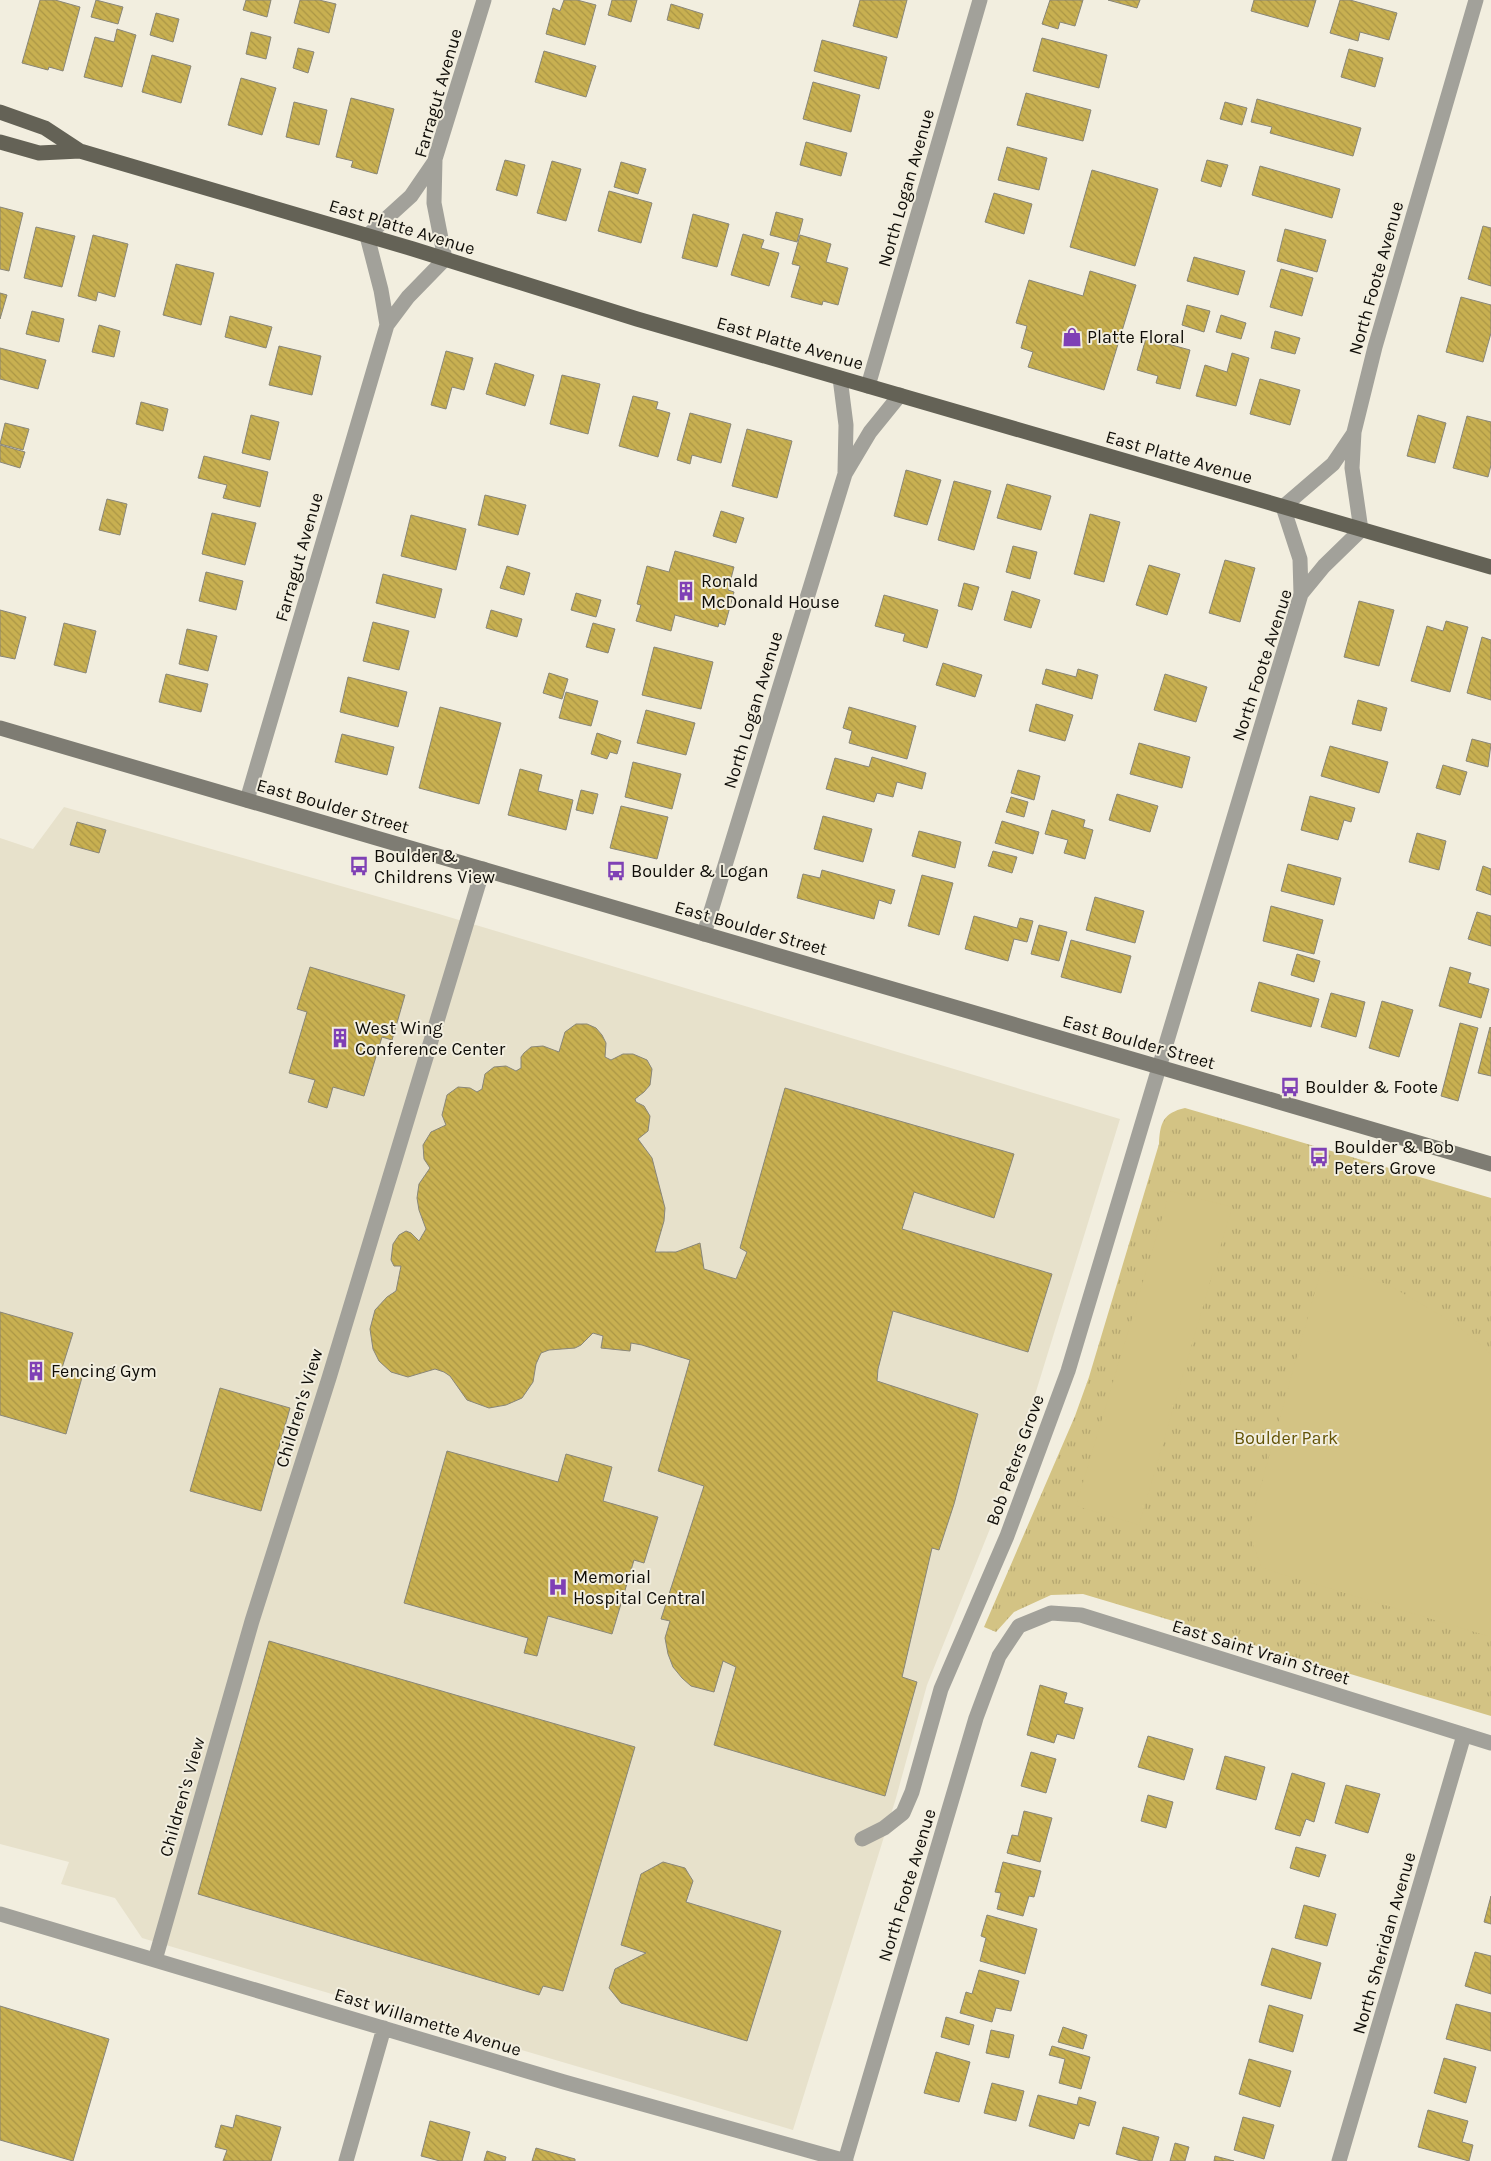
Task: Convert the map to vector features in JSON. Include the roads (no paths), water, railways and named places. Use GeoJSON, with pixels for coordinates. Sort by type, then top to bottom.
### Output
{"type":"FeatureCollection","features":[{"type":"Feature","properties":{"kind":"main road","name":"East Platte Avenue"},"geometry":{"type":"LineString","coordinates":[[0,112],[46,128],[80,151],[840,378],[1491,567]]}},
{"type":"Feature","properties":{"kind":"main road","name":"East Platte Avenue"},"geometry":{"type":"LineString","coordinates":[[0,142],[39,153],[80,151]]}},
{"type":"Feature","properties":{"kind":"street","name":"Farragut Avenue"},"geometry":{"type":"LineString","coordinates":[[247,800],[388,325],[408,297],[445,259],[434,203],[436,159],[484,0]]}},
{"type":"Feature","properties":{"kind":"street","name":"North Logan Avenue"},"geometry":{"type":"LineString","coordinates":[[868,386],[980,0]]}},
{"type":"Feature","properties":{"kind":"street","name":"North Foote Avenue"},"geometry":{"type":"LineString","coordinates":[[1160,1068],[1215,877],[1302,594],[1324,566],[1361,530],[1352,468],[1354,432],[1375,346],[1476,0]]}},
{"type":"Feature","properties":{"kind":"street"},"geometry":{"type":"LineString","coordinates":[[367,236],[411,196],[436,159]]}},
{"type":"Feature","properties":{"kind":"street","name":"Farragut Avenue"},"geometry":{"type":"LineString","coordinates":[[367,236],[388,325]]}},
{"type":"Feature","properties":{"kind":"street"},"geometry":{"type":"LineString","coordinates":[[840,378],[846,425],[845,474]]}},
{"type":"Feature","properties":{"kind":"street","name":"North Logan Avenue"},"geometry":{"type":"LineString","coordinates":[[704,934],[845,474],[870,432],[900,395]]}},
{"type":"Feature","properties":{"kind":"street"},"geometry":{"type":"LineString","coordinates":[[1302,594],[1300,559],[1283,507],[1333,464],[1354,432]]}},
{"type":"Feature","properties":{"kind":"street","name":"East Boulder Street"},"geometry":{"type":"LineString","coordinates":[[0,728],[1491,1164]]}},
{"type":"Feature","properties":{"kind":"street","name":"Children's View"},"geometry":{"type":"LineString","coordinates":[[155,1960],[252,1621],[329,1378],[483,869]]}},
{"type":"Feature","properties":{"kind":"street","name":"Bob Peters Grove"},"geometry":{"type":"LineString","coordinates":[[862,1839],[884,1828],[903,1813],[912,1792],[941,1689],[1007,1536],[1068,1371],[1160,1068]]}},
{"type":"Feature","properties":{"kind":"street","name":"East Saint Vrain Street"},"geometry":{"type":"LineString","coordinates":[[1019,1626],[1051,1613],[1081,1615],[1491,1743]]}},
{"type":"Feature","properties":{"kind":"street","name":"North Foote Avenue"},"geometry":{"type":"LineString","coordinates":[[845,2161],[976,1718],[999,1656],[1019,1626]]}},
{"type":"Feature","properties":{"kind":"street","name":"North Sheridan Avenue"},"geometry":{"type":"LineString","coordinates":[[1339,2161],[1464,1735]]}},
{"type":"Feature","properties":{"kind":"street","name":"East Willamette Avenue"},"geometry":{"type":"LineString","coordinates":[[0,1914],[564,2082],[845,2161]]}},
{"type":"Feature","properties":{"kind":"street"},"geometry":{"type":"LineString","coordinates":[[346,2161],[384,2028]]}},
{"type":"Feature","properties":{"kind":"place","name":"Platte Floral"},"geometry":{"type":"Point","coordinates":[1072,337]}},
{"type":"Feature","properties":{"kind":"place","name":"Ronald McDonald House"},"geometry":{"type":"Point","coordinates":[686,591]}},
{"type":"Feature","properties":{"kind":"place","name":"Boulder & Childrens View"},"geometry":{"type":"Point","coordinates":[359,866]}},
{"type":"Feature","properties":{"kind":"place","name":"Boulder & Logan"},"geometry":{"type":"Point","coordinates":[616,871]}},
{"type":"Feature","properties":{"kind":"place","name":"West Wing Conference Center"},"geometry":{"type":"Point","coordinates":[340,1038]}},
{"type":"Feature","properties":{"kind":"place","name":"Boulder & Foote"},"geometry":{"type":"Point","coordinates":[1290,1087]}},
{"type":"Feature","properties":{"kind":"place","name":"Boulder & Bob Peters Grove"},"geometry":{"type":"Point","coordinates":[1319,1157]}},
{"type":"Feature","properties":{"kind":"place","name":"Fencing Gym"},"geometry":{"type":"Point","coordinates":[36,1371]}},
{"type":"Feature","properties":{"kind":"place","name":"Memorial Hospital Central"},"geometry":{"type":"Point","coordinates":[558,1587]}},
{"type":"Feature","properties":{"kind":"park label","name":"Boulder Park"},"geometry":{"type":"Point","coordinates":[1286,1438]}}]}
